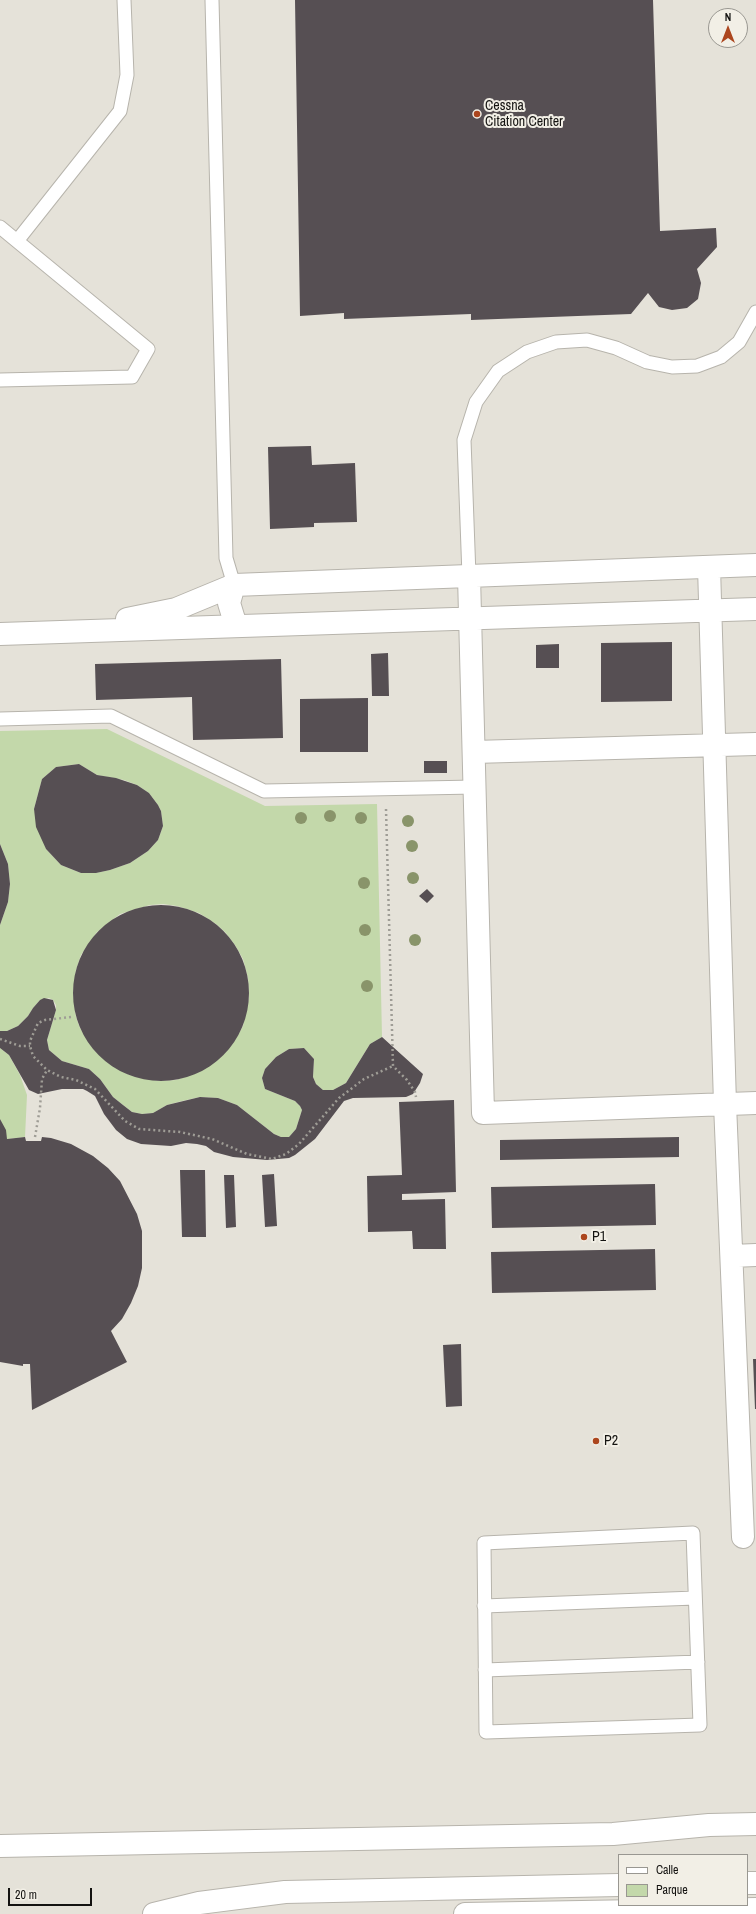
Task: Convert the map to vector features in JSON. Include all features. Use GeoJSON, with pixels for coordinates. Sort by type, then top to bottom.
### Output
{"type":"FeatureCollection","features":[{"type":"Feature","properties":{"kind":"street"},"geometry":{"type":"LineString","coordinates":[[57,632],[176,609],[234,585],[756,565]]}},
{"type":"Feature","properties":{"kind":"street"},"geometry":{"type":"LineString","coordinates":[[709,567],[713,745],[725,1104],[743,1537]]}},
{"type":"Feature","properties":{"kind":"street"},"geometry":{"type":"LineString","coordinates":[[469,576],[483,1113],[756,1103]]}},
{"type":"Feature","properties":{"kind":"street"},"geometry":{"type":"LineString","coordinates":[[234,585],[229,603],[236,626]]}},
{"type":"Feature","properties":{"kind":"street"},"geometry":{"type":"LineString","coordinates":[[0,634],[756,609]]}},
{"type":"Feature","properties":{"kind":"street"},"geometry":{"type":"LineString","coordinates":[[474,752],[756,744]]}},
{"type":"Feature","properties":{"kind":"street"},"geometry":{"type":"LineString","coordinates":[[732,1256],[756,1255]]}},
{"type":"Feature","properties":{"kind":"street"},"geometry":{"type":"LineString","coordinates":[[0,1846],[613,1834],[709,1825],[756,1824]]}},
{"type":"Feature","properties":{"kind":"street"},"geometry":{"type":"LineString","coordinates":[[154,1914],[199,1903],[285,1892],[618,1885]]}},
{"type":"Feature","properties":{"kind":"street"},"geometry":{"type":"LineString","coordinates":[[465,1914],[756,1909]]}},
{"type":"Feature","properties":{"kind":"lane"},"geometry":{"type":"LineString","coordinates":[[17,241],[120,111],[127,75],[124,0]]}},
{"type":"Feature","properties":{"kind":"lane"},"geometry":{"type":"LineString","coordinates":[[212,0],[226,558],[234,585]]}},
{"type":"Feature","properties":{"kind":"lane"},"geometry":{"type":"LineString","coordinates":[[0,228],[148,349],[132,377],[0,380]]}},
{"type":"Feature","properties":{"kind":"lane"},"geometry":{"type":"LineString","coordinates":[[469,576],[464,440],[476,402],[498,371],[527,352],[556,342],[587,340],[616,348],[647,362],[672,367],[697,366],[721,357],[739,342],[756,312]]}},
{"type":"Feature","properties":{"kind":"lane"},"geometry":{"type":"LineString","coordinates":[[0,719],[111,716],[264,791],[475,787]]}},
{"type":"Feature","properties":{"kind":"lane"},"geometry":{"type":"LineString","coordinates":[[693,1534],[695,1598],[700,1725],[486,1732],[484,1543],[693,1534]]}},
{"type":"Feature","properties":{"kind":"lane"},"geometry":{"type":"LineString","coordinates":[[484,1606],[695,1598]]}},
{"type":"Feature","properties":{"kind":"lane"},"geometry":{"type":"LineString","coordinates":[[485,1670],[698,1662]]}},
{"type":"Feature","properties":{"kind":"path"},"geometry":{"type":"LineString","coordinates":[[385,788],[393,1066],[407,1080],[415,1092],[416,1097]]}},
{"type":"Feature","properties":{"kind":"path"},"geometry":{"type":"LineString","coordinates":[[71,1017],[45,1020],[38,1023],[30,1041],[30,1046],[33,1056],[47,1070],[61,1078],[76,1080],[95,1089],[125,1121],[138,1129],[186,1133],[212,1139],[247,1154],[272,1159],[286,1154],[299,1144],[339,1098],[364,1079],[393,1066]]}},
{"type":"Feature","properties":{"kind":"path"},"geometry":{"type":"LineString","coordinates":[[0,1039],[20,1046],[30,1046]]}},
{"type":"Feature","properties":{"kind":"path"},"geometry":{"type":"LineString","coordinates":[[35,1137],[40,1108],[42,1079],[47,1070]]}},
{"type":"Feature","properties":{"kind":"green space"},"geometry":{"type":"Polygon","coordinates":[[[107,729],[265,806],[377,804],[382,1037],[370,1044],[346,1083],[333,1090],[323,1090],[316,1084],[313,1077],[314,1059],[304,1048],[289,1049],[276,1057],[265,1069],[262,1078],[265,1089],[295,1101],[302,1110],[296,1129],[289,1137],[281,1137],[274,1134],[237,1105],[218,1098],[200,1097],[182,1101],[167,1105],[153,1113],[142,1114],[132,1112],[113,1097],[100,1079],[89,1069],[62,1061],[49,1050],[47,1040],[56,1010],[56,1005],[53,1000],[49,998],[40,1000],[18,1026],[7,1031],[0,1031],[0,925],[8,902],[10,884],[8,864],[0,844],[0,731],[107,729]],[[79,764],[56,767],[42,779],[34,809],[46,849],[61,865],[81,873],[96,873],[130,863],[148,851],[158,840],[163,826],[161,811],[158,805],[149,793],[137,785],[124,780],[97,775],[79,764]],[[163,904],[150,905],[120,914],[97,932],[81,955],[76,970],[73,993],[76,1017],[80,1028],[94,1050],[110,1064],[127,1074],[158,1081],[176,1080],[199,1072],[222,1056],[235,1040],[243,1026],[249,998],[248,978],[243,959],[225,932],[199,913],[177,906],[163,904]]]}},
{"type":"Feature","properties":{"kind":"green space"},"geometry":{"type":"Polygon","coordinates":[[[0,1048],[9,1055],[20,1075],[27,1095],[25,1137],[7,1139],[0,1119],[0,1048]]]}},
{"type":"Feature","properties":{"kind":"building","name":"Cessna Citation Center"},"geometry":{"type":"Polygon","coordinates":[[[295,0],[653,0],[660,231],[716,228],[717,247],[697,269],[701,283],[698,299],[687,308],[672,310],[659,307],[648,293],[631,314],[471,320],[471,314],[344,319],[344,313],[300,316],[295,0]]]}},
{"type":"Feature","properties":{"kind":"building"},"geometry":{"type":"Polygon","coordinates":[[[311,446],[312,465],[355,463],[357,522],[314,523],[314,527],[270,529],[268,447],[311,446]]]}},
{"type":"Feature","properties":{"kind":"building"},"geometry":{"type":"Polygon","coordinates":[[[672,642],[672,701],[601,702],[601,643],[672,642]]]}},
{"type":"Feature","properties":{"kind":"building"},"geometry":{"type":"Polygon","coordinates":[[[559,644],[559,668],[536,668],[536,645],[559,644]]]}},
{"type":"Feature","properties":{"kind":"building"},"geometry":{"type":"Polygon","coordinates":[[[388,653],[389,696],[372,696],[371,654],[388,653]]]}},
{"type":"Feature","properties":{"kind":"building"},"geometry":{"type":"Polygon","coordinates":[[[281,659],[283,738],[193,740],[192,697],[96,700],[95,664],[281,659]]]}},
{"type":"Feature","properties":{"kind":"building"},"geometry":{"type":"Polygon","coordinates":[[[368,698],[368,752],[300,752],[300,699],[368,698]]]}},
{"type":"Feature","properties":{"kind":"building"},"geometry":{"type":"Polygon","coordinates":[[[424,761],[447,761],[447,773],[424,773],[424,761]]]}},
{"type":"Feature","properties":{"kind":"building"},"geometry":{"type":"Polygon","coordinates":[[[79,764],[97,775],[116,778],[137,785],[149,793],[158,805],[161,811],[163,826],[158,840],[148,851],[130,863],[96,873],[81,873],[61,865],[46,849],[36,827],[34,809],[42,779],[56,767],[79,764]]]}},
{"type":"Feature","properties":{"kind":"building"},"geometry":{"type":"Polygon","coordinates":[[[0,844],[8,864],[10,884],[8,902],[0,925],[0,844]]]}},
{"type":"Feature","properties":{"kind":"building"},"geometry":{"type":"Polygon","coordinates":[[[427,889],[434,896],[427,903],[419,896],[427,889]]]}},
{"type":"Feature","properties":{"kind":"building"},"geometry":{"type":"Polygon","coordinates":[[[152,905],[170,905],[203,915],[217,925],[229,937],[239,951],[245,967],[249,984],[249,1002],[245,1019],[239,1035],[229,1049],[217,1061],[203,1071],[187,1077],[170,1081],[152,1081],[119,1071],[105,1061],[93,1049],[83,1035],[77,1019],[73,1002],[73,984],[83,951],[93,937],[105,925],[119,915],[135,909],[152,905]]]}},
{"type":"Feature","properties":{"kind":"building"},"geometry":{"type":"Polygon","coordinates":[[[44,998],[53,1000],[56,1010],[47,1040],[49,1050],[62,1061],[89,1069],[100,1079],[113,1097],[132,1112],[142,1114],[153,1113],[167,1105],[200,1097],[218,1098],[237,1105],[274,1134],[281,1137],[289,1137],[296,1129],[302,1110],[295,1101],[265,1089],[262,1078],[265,1069],[276,1057],[289,1049],[304,1048],[314,1059],[313,1077],[316,1084],[323,1090],[333,1090],[346,1083],[370,1044],[382,1037],[423,1074],[420,1083],[413,1094],[406,1097],[353,1098],[344,1101],[315,1139],[289,1158],[267,1160],[233,1157],[214,1152],[206,1146],[197,1144],[186,1143],[171,1146],[141,1144],[127,1139],[116,1130],[104,1114],[95,1096],[83,1089],[62,1089],[38,1094],[29,1090],[9,1055],[0,1048],[0,1031],[7,1031],[18,1026],[40,1000],[44,998]]]}},
{"type":"Feature","properties":{"kind":"building"},"geometry":{"type":"Polygon","coordinates":[[[454,1100],[456,1192],[402,1194],[402,1200],[445,1199],[446,1249],[413,1249],[412,1231],[368,1232],[367,1176],[402,1175],[399,1102],[454,1100]]]}},
{"type":"Feature","properties":{"kind":"building"},"geometry":{"type":"Polygon","coordinates":[[[0,1119],[6,1130],[7,1139],[25,1137],[26,1141],[41,1141],[42,1137],[51,1138],[71,1144],[93,1156],[108,1168],[120,1181],[137,1214],[142,1231],[142,1268],[138,1286],[122,1319],[111,1331],[127,1362],[32,1410],[30,1364],[23,1364],[23,1366],[0,1362],[0,1119]]]}},
{"type":"Feature","properties":{"kind":"building"},"geometry":{"type":"Polygon","coordinates":[[[679,1137],[679,1157],[500,1160],[500,1140],[679,1137]]]}},
{"type":"Feature","properties":{"kind":"building"},"geometry":{"type":"Polygon","coordinates":[[[180,1170],[205,1170],[206,1237],[182,1237],[180,1170]]]}},
{"type":"Feature","properties":{"kind":"building"},"geometry":{"type":"Polygon","coordinates":[[[274,1174],[277,1226],[265,1227],[262,1175],[274,1174]]]}},
{"type":"Feature","properties":{"kind":"building"},"geometry":{"type":"Polygon","coordinates":[[[224,1175],[234,1175],[236,1227],[226,1228],[224,1175]]]}},
{"type":"Feature","properties":{"kind":"building"},"geometry":{"type":"Polygon","coordinates":[[[655,1184],[656,1225],[492,1228],[491,1187],[655,1184]]]}},
{"type":"Feature","properties":{"kind":"building"},"geometry":{"type":"Polygon","coordinates":[[[655,1249],[656,1290],[492,1293],[491,1252],[655,1249]]]}},
{"type":"Feature","properties":{"kind":"building"},"geometry":{"type":"Polygon","coordinates":[[[461,1344],[462,1406],[446,1407],[443,1345],[461,1344]]]}},
{"type":"Feature","properties":{"kind":"building"},"geometry":{"type":"Polygon","coordinates":[[[753,1359],[756,1359],[756,1409],[755,1409],[753,1359]]]}},
{"type":"Feature","properties":{"kind":"place","name":"Cessna Citation Center"},"geometry":{"type":"Point","coordinates":[477,114]}},
{"type":"Feature","properties":{"kind":"place","name":"P1"},"geometry":{"type":"Point","coordinates":[584,1237]}},
{"type":"Feature","properties":{"kind":"place","name":"P2"},"geometry":{"type":"Point","coordinates":[596,1441]}}]}
